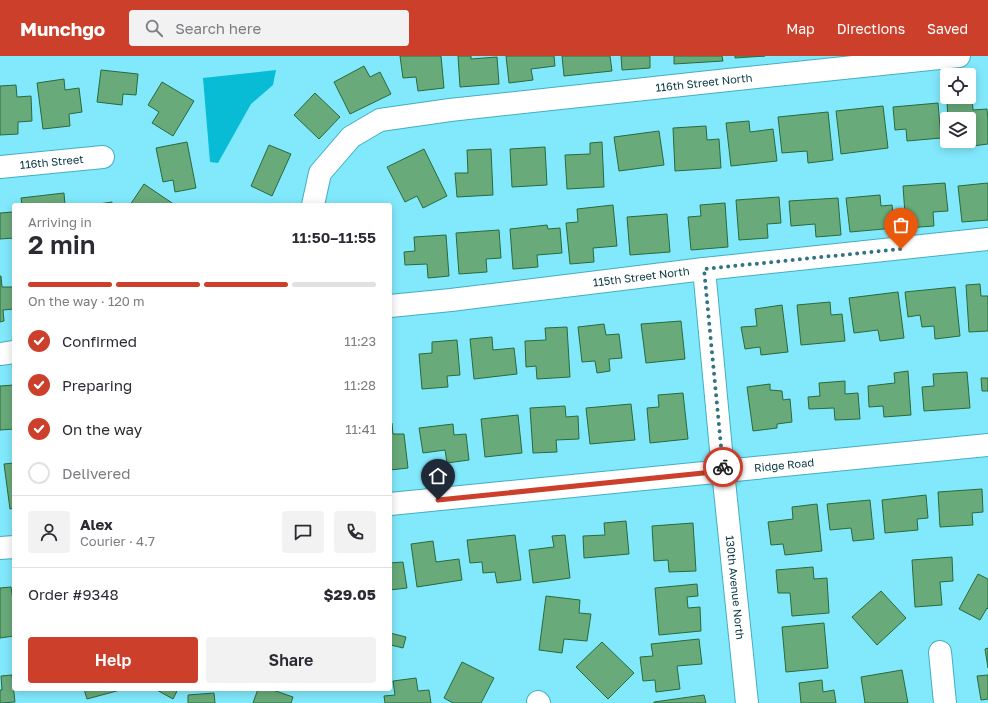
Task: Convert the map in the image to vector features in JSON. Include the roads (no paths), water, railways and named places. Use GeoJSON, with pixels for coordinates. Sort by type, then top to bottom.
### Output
{"type":"FeatureCollection","features":[{"type":"Feature","properties":{"kind":"street","name":"116th Street North"},"geometry":{"type":"LineString","coordinates":[[313,203],[320,173],[352,137],[380,120],[450,110],[959,56]]}},
{"type":"Feature","properties":{"kind":"street","name":"116th Street"},"geometry":{"type":"LineString","coordinates":[[0,166],[103,157]]}},
{"type":"Feature","properties":{"kind":"street","name":"115th Street North"},"geometry":{"type":"LineString","coordinates":[[392,306],[704,269],[988,239]]}},
{"type":"Feature","properties":{"kind":"street","name":"130th Avenue North"},"geometry":{"type":"LineString","coordinates":[[704,269],[747,703]]}},
{"type":"Feature","properties":{"kind":"street"},"geometry":{"type":"LineString","coordinates":[[0,354],[12,352]]}},
{"type":"Feature","properties":{"kind":"street","name":"Ridge Road"},"geometry":{"type":"LineString","coordinates":[[392,504],[988,445]]}},
{"type":"Feature","properties":{"kind":"street"},"geometry":{"type":"LineString","coordinates":[[0,548],[12,547]]}},
{"type":"Feature","properties":{"kind":"street"},"geometry":{"type":"LineString","coordinates":[[940,652],[945,703]]}},
{"type":"Feature","properties":{"kind":"water"},"geometry":{"type":"Polygon","coordinates":[[[276,70],[273,85],[251,104],[218,163],[210,162],[203,78],[276,70]]]}}]}
